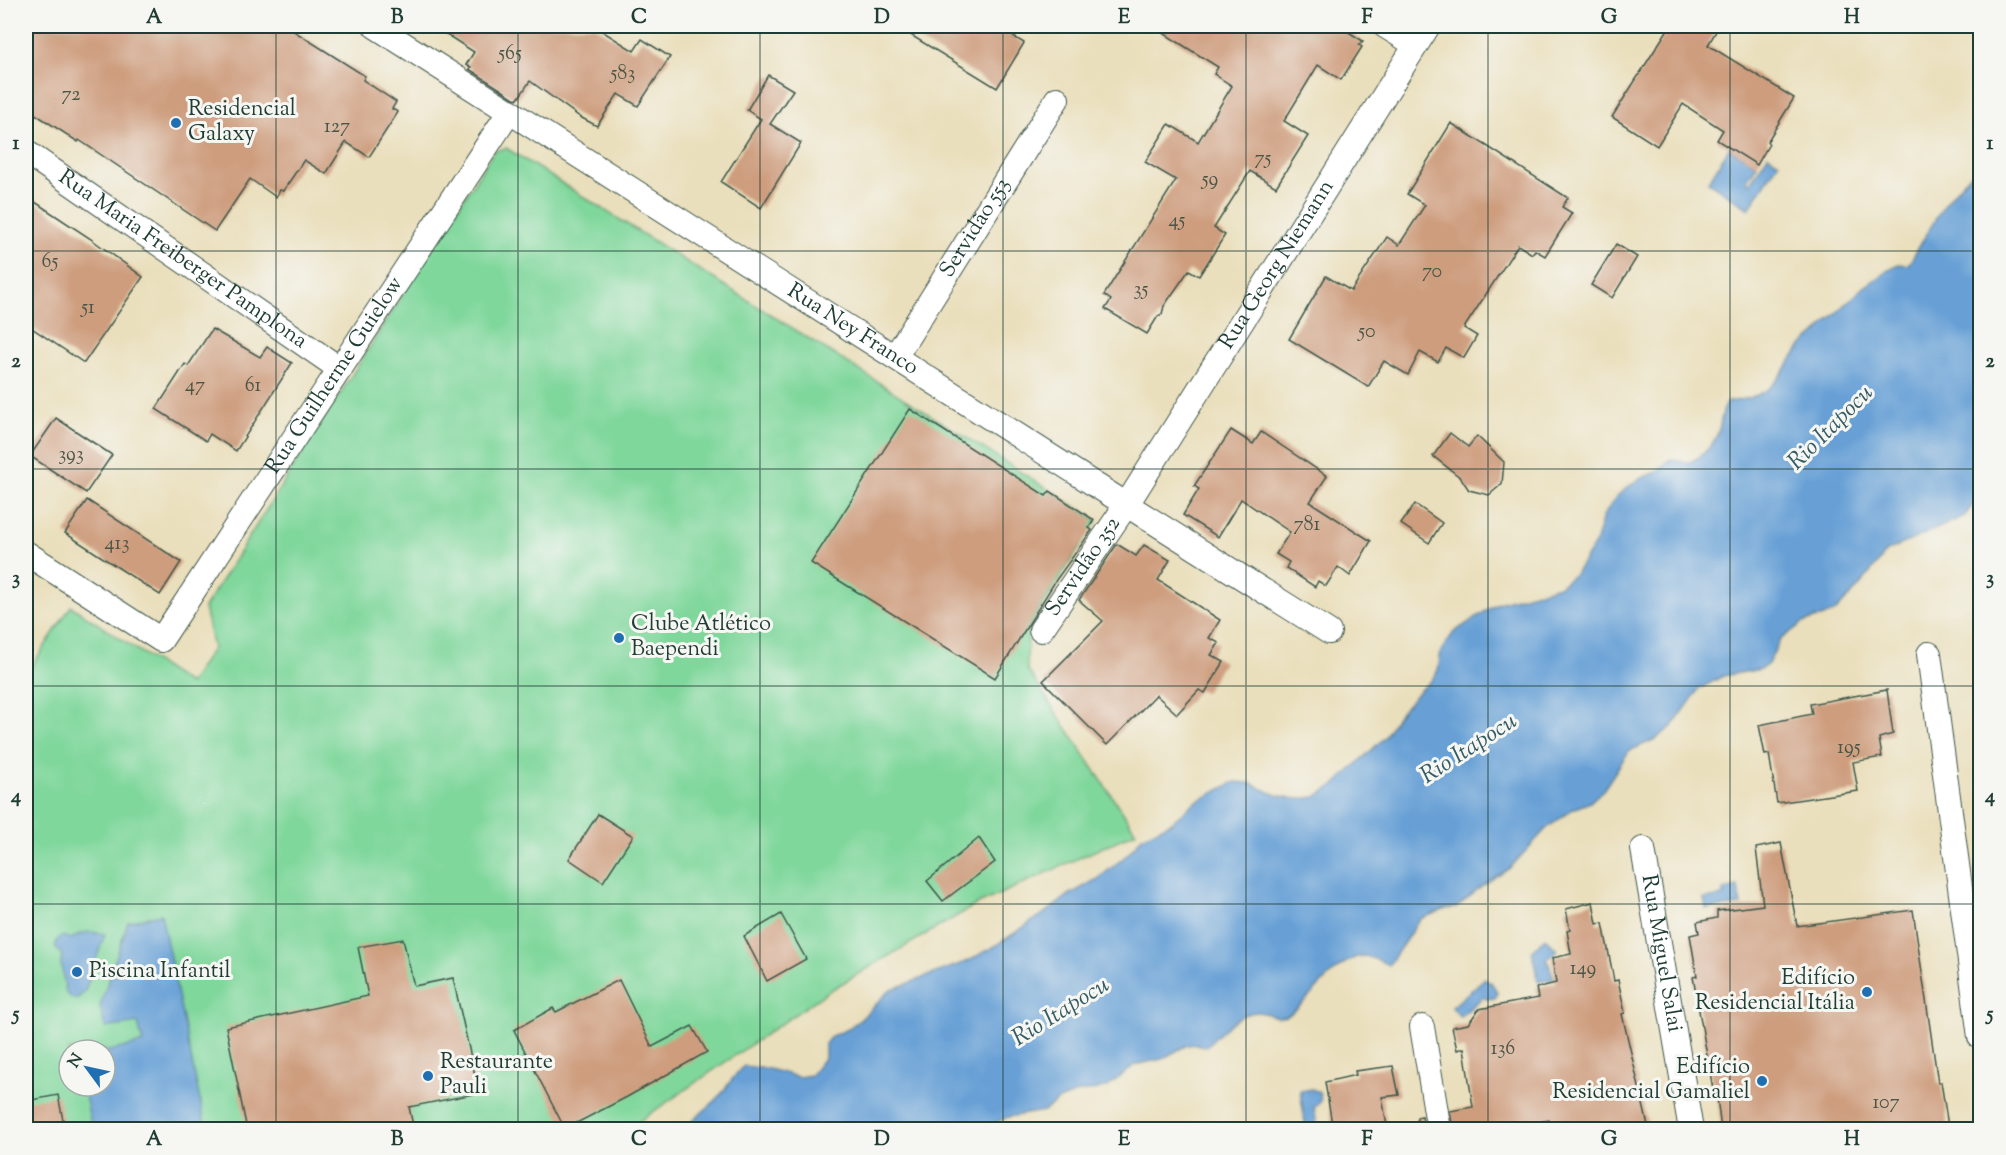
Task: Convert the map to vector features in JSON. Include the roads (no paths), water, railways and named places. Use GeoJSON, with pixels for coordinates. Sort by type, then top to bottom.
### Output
{"type":"FeatureCollection","features":[{"type":"Feature","properties":{"kind":"street","name":"Rua Ney Franco"},"geometry":{"type":"LineString","coordinates":[[375,26],[1329,632]]}},
{"type":"Feature","properties":{"kind":"street"},"geometry":{"type":"LineString","coordinates":[[1385,26],[1422,35]]}},
{"type":"Feature","properties":{"kind":"street","name":"Rua Georg Niemann"},"geometry":{"type":"LineString","coordinates":[[1127,504],[1422,35]]}},
{"type":"Feature","properties":{"kind":"street","name":"Servidão 553"},"geometry":{"type":"LineString","coordinates":[[895,357],[1057,99]]}},
{"type":"Feature","properties":{"kind":"street","name":"Rua Guilherme Guielow"},"geometry":{"type":"LineString","coordinates":[[26,553],[161,640],[510,111]]}},
{"type":"Feature","properties":{"kind":"street","name":"Rua Maria Freiberger Pamplona"},"geometry":{"type":"LineString","coordinates":[[26,152],[340,369]]}},
{"type":"Feature","properties":{"kind":"street","name":"Servidão 352"},"geometry":{"type":"LineString","coordinates":[[1041,630],[1127,504]]}},
{"type":"Feature","properties":{"kind":"street"},"geometry":{"type":"LineString","coordinates":[[1929,654],[1980,1037]]}},
{"type":"Feature","properties":{"kind":"street","name":"Rua Miguel Salai"},"geometry":{"type":"LineString","coordinates":[[1643,849],[1691,1130]]}},
{"type":"Feature","properties":{"kind":"street"},"geometry":{"type":"LineString","coordinates":[[1422,1027],[1439,1130]]}},
{"type":"Feature","properties":{"kind":"water"},"geometry":{"type":"Polygon","coordinates":[[[1729,148],[1757,165],[1747,180],[1750,183],[1768,155],[1779,162],[1749,209],[1708,182],[1729,148]]]}},
{"type":"Feature","properties":{"kind":"water","name":"Rio Itapocu"},"geometry":{"type":"Polygon","coordinates":[[[1980,168],[1980,495],[1965,516],[1887,551],[1859,587],[1835,612],[1803,623],[1780,640],[1768,664],[1761,669],[1723,676],[1699,689],[1673,726],[1656,739],[1629,751],[1604,789],[1590,802],[1573,809],[1546,829],[1510,868],[1484,885],[1456,908],[1446,909],[1420,919],[1389,965],[1366,956],[1354,958],[1334,972],[1297,1009],[1284,1017],[1261,1012],[1249,1013],[1228,1025],[1205,1047],[1197,1044],[1187,1045],[1162,1059],[1135,1065],[1107,1087],[1077,1093],[1059,1100],[1044,1111],[1008,1117],[981,1129],[683,1129],[716,1100],[744,1066],[769,1069],[798,1077],[811,1075],[825,1057],[825,1044],[831,1036],[846,1030],[862,1018],[890,990],[968,961],[995,946],[1069,895],[1099,878],[1128,854],[1142,837],[1172,822],[1195,802],[1235,782],[1250,783],[1276,795],[1297,799],[1316,797],[1337,783],[1384,738],[1398,715],[1431,681],[1438,670],[1441,651],[1454,632],[1498,603],[1559,586],[1575,574],[1595,544],[1603,516],[1616,497],[1637,480],[1656,472],[1671,459],[1687,463],[1703,454],[1717,435],[1728,402],[1756,396],[1772,386],[1803,345],[1863,288],[1894,266],[1908,265],[1949,199],[1958,187],[1980,168]]]}},
{"type":"Feature","properties":{"kind":"water"},"geometry":{"type":"Polygon","coordinates":[[[1738,887],[1741,905],[1706,909],[1704,899],[1723,896],[1723,890],[1738,887]]]}},
{"type":"Feature","properties":{"kind":"water"},"geometry":{"type":"Polygon","coordinates":[[[161,914],[206,1129],[92,1129],[86,1098],[117,1098],[117,1049],[143,1043],[138,1023],[105,1028],[100,1006],[128,922],[161,914]]]}},
{"type":"Feature","properties":{"kind":"water","name":"Piscina Infantil"},"geometry":{"type":"Polygon","coordinates":[[[89,932],[105,934],[85,991],[78,998],[73,999],[66,993],[61,963],[62,955],[55,947],[57,940],[63,936],[71,939],[89,932]]]}},
{"type":"Feature","properties":{"kind":"water"},"geometry":{"type":"Polygon","coordinates":[[[1545,938],[1557,950],[1547,959],[1554,979],[1538,982],[1532,951],[1545,938]]]}},
{"type":"Feature","properties":{"kind":"water"},"geometry":{"type":"Polygon","coordinates":[[[1485,978],[1489,983],[1491,982],[1498,993],[1495,998],[1483,997],[1460,1017],[1452,1007],[1485,978]]]}},
{"type":"Feature","properties":{"kind":"water"},"geometry":{"type":"Polygon","coordinates":[[[1312,1089],[1319,1092],[1321,1101],[1314,1108],[1318,1129],[1306,1129],[1300,1091],[1312,1089]]]}},
{"type":"Feature","properties":{"kind":"place","name":"Residencial Galaxy"},"geometry":{"type":"Point","coordinates":[176,123]}},
{"type":"Feature","properties":{"kind":"place","name":"Clube Atlético Baependi"},"geometry":{"type":"Point","coordinates":[619,638]}},
{"type":"Feature","properties":{"kind":"place","name":"Piscina Infantil"},"geometry":{"type":"Point","coordinates":[77,972]}},
{"type":"Feature","properties":{"kind":"place","name":"Edifício Residencial Itália"},"geometry":{"type":"Point","coordinates":[1867,992]}},
{"type":"Feature","properties":{"kind":"place","name":"Restaurante Pauli"},"geometry":{"type":"Point","coordinates":[428,1076]}},
{"type":"Feature","properties":{"kind":"place","name":"Edifício Residencial Gamaliel"},"geometry":{"type":"Point","coordinates":[1762,1081]}}]}
